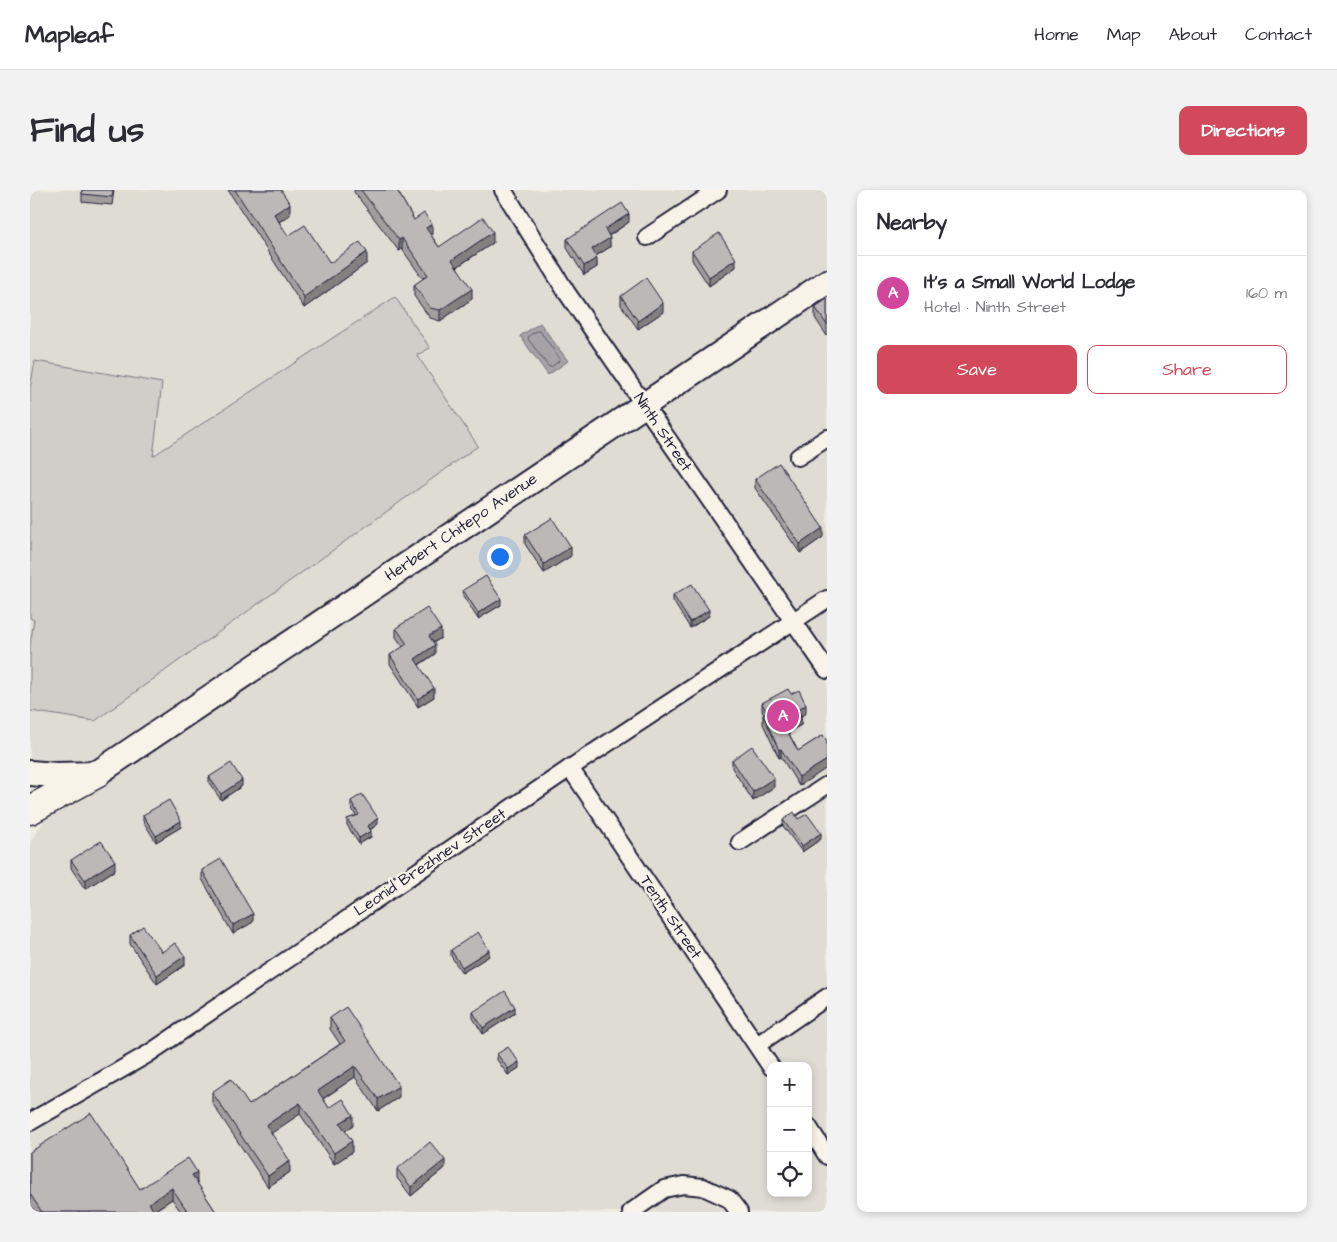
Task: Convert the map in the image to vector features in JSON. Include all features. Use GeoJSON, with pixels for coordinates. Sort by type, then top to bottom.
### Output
{"type":"FeatureCollection","features":[{"type":"Feature","properties":{"kind":"highway"},"geometry":{"type":"LineString","coordinates":[[30,810],[96,774]]}},
{"type":"Feature","properties":{"kind":"main road","name":"Herbert Chitepo Avenue"},"geometry":{"type":"LineString","coordinates":[[96,774],[827,282]]}},
{"type":"Feature","properties":{"kind":"main road"},"geometry":{"type":"LineString","coordinates":[[30,773],[56,775],[96,774]]}},
{"type":"Feature","properties":{"kind":"street","name":"Ninth Street"},"geometry":{"type":"LineString","coordinates":[[503,190],[567,293],[827,670]]}},
{"type":"Feature","properties":{"kind":"street"},"geometry":{"type":"LineString","coordinates":[[647,237],[718,190]]}},
{"type":"Feature","properties":{"kind":"street"},"geometry":{"type":"LineString","coordinates":[[798,457],[827,438]]}},
{"type":"Feature","properties":{"kind":"street","name":"Leonid Brezhnev Street"},"geometry":{"type":"LineString","coordinates":[[30,1122],[148,1054],[570,768],[827,599]]}},
{"type":"Feature","properties":{"kind":"street","name":"Tenth Street"},"geometry":{"type":"LineString","coordinates":[[570,768],[768,1062]]}},
{"type":"Feature","properties":{"kind":"street"},"geometry":{"type":"LineString","coordinates":[[740,842],[827,785]]}},
{"type":"Feature","properties":{"kind":"street"},"geometry":{"type":"LineString","coordinates":[[757,1045],[827,997]]}},
{"type":"Feature","properties":{"kind":"street"},"geometry":{"type":"LineString","coordinates":[[812,1132],[827,1156]]}},
{"type":"Feature","properties":{"kind":"street"},"geometry":{"type":"LineString","coordinates":[[631,1212],[664,1189],[684,1185],[703,1187],[729,1199],[739,1212]]}},
{"type":"Feature","properties":{"kind":"shaded area"},"geometry":{"type":"Polygon","coordinates":[[[30,190],[827,190],[827,1212],[30,1212],[30,842],[60,796],[30,786],[30,190]]]}},
{"type":"Feature","properties":{"kind":"shaded area"},"geometry":{"type":"Polygon","coordinates":[[[395,297],[430,348],[417,355],[478,446],[95,721],[30,711],[30,645],[34,620],[30,618],[30,388],[35,361],[162,383],[153,456],[395,297]]]}},
{"type":"Feature","properties":{"kind":"water"},"geometry":{"type":"Polygon","coordinates":[[[540,323],[568,361],[548,375],[520,336],[540,323]]]}},
{"type":"Feature","properties":{"kind":"building"},"geometry":{"type":"Polygon","coordinates":[[[82,190],[113,190],[112,197],[82,194],[82,190]]]}},
{"type":"Feature","properties":{"kind":"building"},"geometry":{"type":"Polygon","coordinates":[[[235,190],[281,190],[290,204],[274,214],[288,236],[305,225],[330,263],[360,242],[367,252],[304,297],[235,190]]]}},
{"type":"Feature","properties":{"kind":"building"},"geometry":{"type":"Polygon","coordinates":[[[361,190],[397,190],[414,220],[424,213],[432,224],[426,228],[439,247],[483,217],[493,232],[452,260],[472,289],[440,310],[430,308],[414,285],[428,275],[402,238],[399,240],[361,190]]]}},
{"type":"Feature","properties":{"kind":"building"},"geometry":{"type":"Polygon","coordinates":[[[622,203],[629,214],[605,229],[610,238],[592,249],[597,258],[584,266],[567,239],[622,203]]]}},
{"type":"Feature","properties":{"kind":"building"},"geometry":{"type":"Polygon","coordinates":[[[719,233],[736,259],[709,277],[692,251],[719,233]]]}},
{"type":"Feature","properties":{"kind":"building"},"geometry":{"type":"Polygon","coordinates":[[[646,278],[663,303],[638,321],[621,296],[646,278]]]}},
{"type":"Feature","properties":{"kind":"building"},"geometry":{"type":"Polygon","coordinates":[[[827,299],[827,325],[815,307],[827,299]]]}},
{"type":"Feature","properties":{"kind":"building"},"geometry":{"type":"Polygon","coordinates":[[[779,463],[823,528],[800,544],[755,479],[779,463]]]}},
{"type":"Feature","properties":{"kind":"building"},"geometry":{"type":"Polygon","coordinates":[[[552,518],[571,547],[544,564],[525,535],[552,518]]]}},
{"type":"Feature","properties":{"kind":"building"},"geometry":{"type":"Polygon","coordinates":[[[486,576],[501,599],[478,613],[463,590],[486,576]]]}},
{"type":"Feature","properties":{"kind":"building"},"geometry":{"type":"Polygon","coordinates":[[[692,584],[709,610],[690,622],[673,595],[692,584]]]}},
{"type":"Feature","properties":{"kind":"building"},"geometry":{"type":"Polygon","coordinates":[[[427,608],[441,629],[429,636],[435,645],[415,659],[434,688],[418,699],[390,655],[407,644],[396,628],[427,608]]]}},
{"type":"Feature","properties":{"kind":"building"},"geometry":{"type":"Polygon","coordinates":[[[788,689],[791,694],[799,690],[806,705],[798,709],[801,716],[784,725],[798,751],[823,735],[827,741],[827,760],[799,777],[781,749],[779,750],[763,715],[767,713],[762,703],[788,689]]]}},
{"type":"Feature","properties":{"kind":"building"},"geometry":{"type":"Polygon","coordinates":[[[752,746],[774,778],[753,792],[732,760],[752,746]]]}},
{"type":"Feature","properties":{"kind":"building"},"geometry":{"type":"Polygon","coordinates":[[[231,763],[242,780],[221,794],[209,777],[231,763]]]}},
{"type":"Feature","properties":{"kind":"building"},"geometry":{"type":"Polygon","coordinates":[[[362,794],[378,818],[368,826],[371,831],[359,838],[347,819],[359,815],[351,801],[362,794]]]}},
{"type":"Feature","properties":{"kind":"building"},"geometry":{"type":"Polygon","coordinates":[[[169,800],[181,821],[156,836],[143,815],[169,800]]]}},
{"type":"Feature","properties":{"kind":"building"},"geometry":{"type":"Polygon","coordinates":[[[794,812],[798,819],[807,814],[821,833],[802,846],[783,820],[794,812]]]}},
{"type":"Feature","properties":{"kind":"building"},"geometry":{"type":"Polygon","coordinates":[[[101,841],[115,861],[85,880],[71,860],[101,841]]]}},
{"type":"Feature","properties":{"kind":"building"},"geometry":{"type":"Polygon","coordinates":[[[221,859],[253,914],[233,925],[202,870],[221,859]]]}},
{"type":"Feature","properties":{"kind":"building"},"geometry":{"type":"Polygon","coordinates":[[[143,926],[162,952],[175,943],[185,956],[157,975],[130,935],[143,926]]]}},
{"type":"Feature","properties":{"kind":"building"},"geometry":{"type":"Polygon","coordinates":[[[478,932],[489,950],[462,967],[451,950],[478,932]]]}},
{"type":"Feature","properties":{"kind":"building"},"geometry":{"type":"Polygon","coordinates":[[[505,991],[515,1007],[483,1028],[473,1012],[505,991]]]}},
{"type":"Feature","properties":{"kind":"building"},"geometry":{"type":"Polygon","coordinates":[[[346,1007],[399,1086],[378,1099],[355,1066],[318,1091],[329,1108],[343,1099],[353,1115],[340,1123],[352,1141],[334,1153],[300,1103],[266,1125],[290,1161],[268,1176],[212,1092],[231,1079],[249,1105],[345,1041],[330,1018],[346,1007]]]}},
{"type":"Feature","properties":{"kind":"building"},"geometry":{"type":"Polygon","coordinates":[[[508,1047],[519,1062],[508,1069],[497,1054],[508,1047]]]}},
{"type":"Feature","properties":{"kind":"building"},"geometry":{"type":"Polygon","coordinates":[[[91,1113],[140,1189],[188,1158],[197,1172],[192,1175],[216,1212],[188,1212],[172,1188],[149,1203],[154,1212],[42,1212],[30,1194],[30,1152],[91,1113]]]}},
{"type":"Feature","properties":{"kind":"building"},"geometry":{"type":"Polygon","coordinates":[[[430,1142],[445,1160],[411,1187],[397,1169],[430,1142]]]}},
{"type":"Feature","properties":{"kind":"place","name":"It's a Small World Lodge"},"geometry":{"type":"Point","coordinates":[783,716]}}]}
